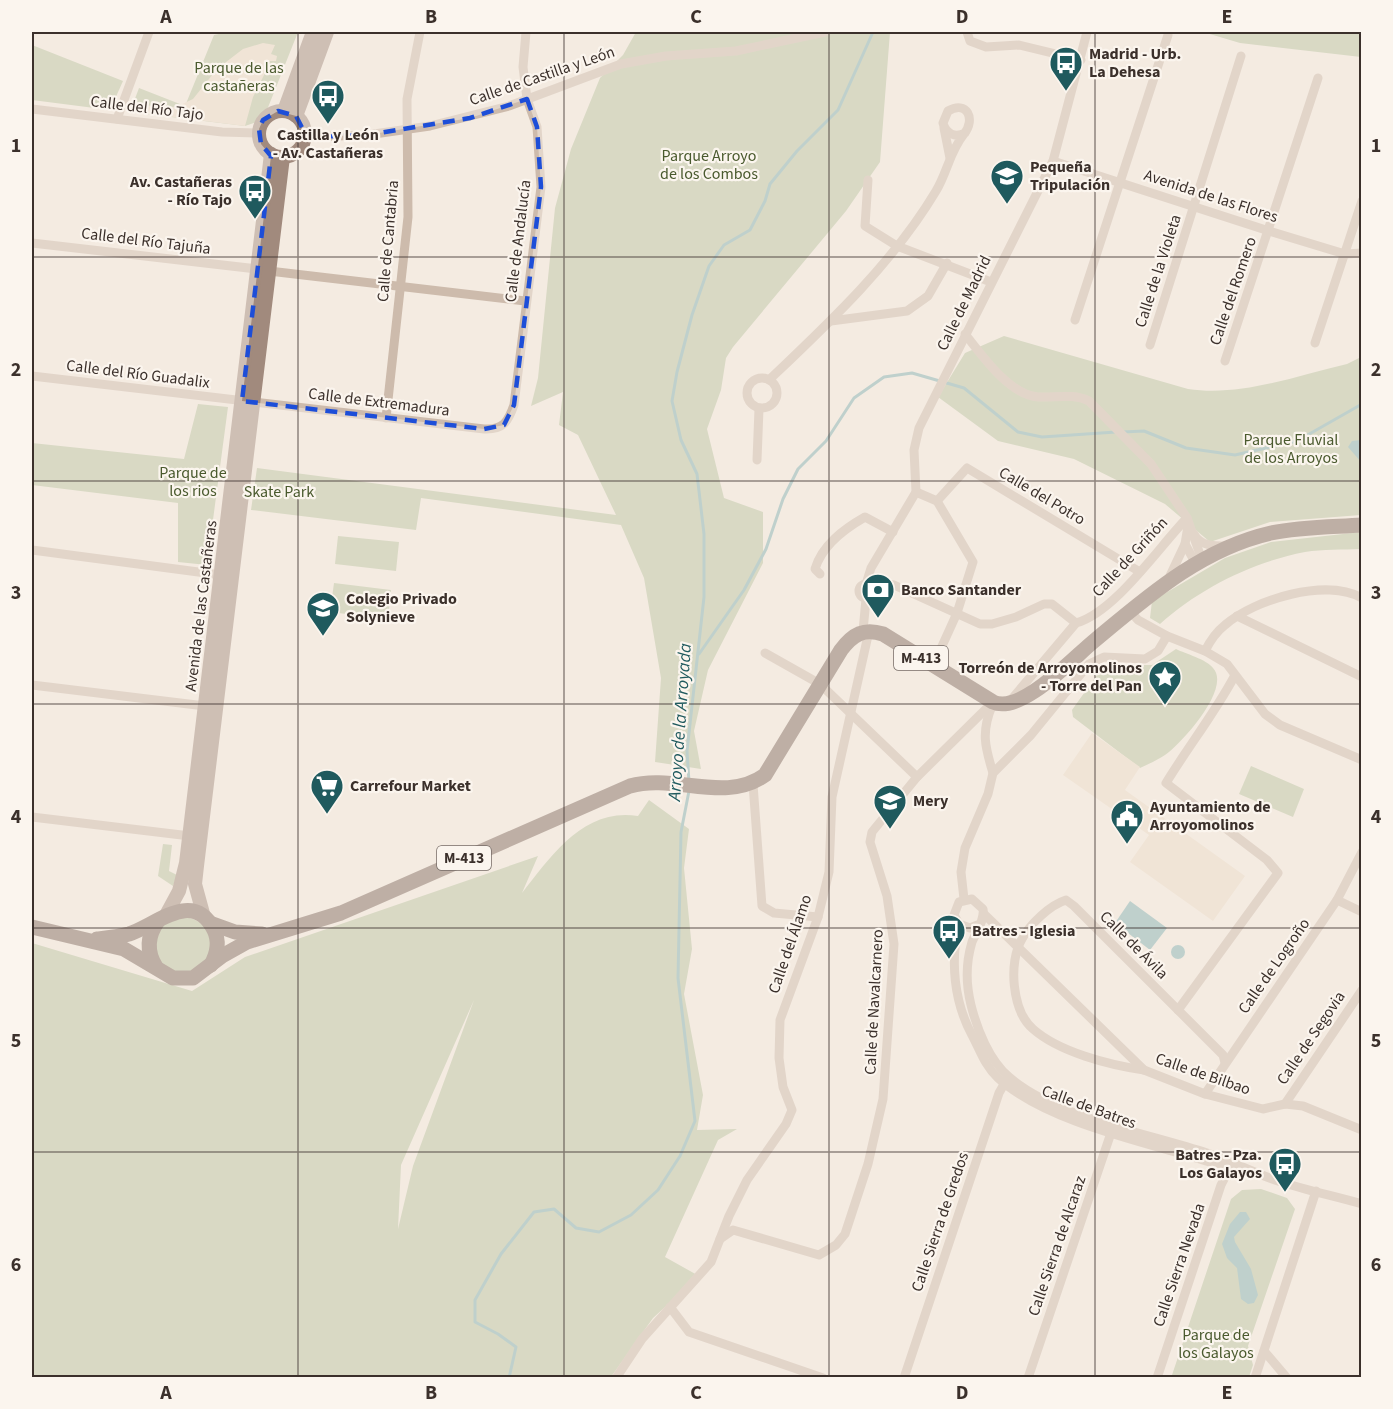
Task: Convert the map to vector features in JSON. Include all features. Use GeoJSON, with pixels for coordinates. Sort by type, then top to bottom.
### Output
{"type":"FeatureCollection","features":[{"type":"Feature","properties":{"kind":"main road"},"geometry":{"type":"LineString","coordinates":[[1001,703],[1041,686],[1166,582],[1227,546],[1272,533],[1362,525]]}},
{"type":"Feature","properties":{"kind":"main road","name":"M-413"},"geometry":{"type":"LineString","coordinates":[[866,631],[890,638],[933,666],[1001,703]]}},
{"type":"Feature","properties":{"kind":"main road"},"geometry":{"type":"LineString","coordinates":[[753,784],[765,775],[848,641],[866,631]]}},
{"type":"Feature","properties":{"kind":"main road","name":"M-413"},"geometry":{"type":"LineString","coordinates":[[32,927],[124,949],[164,974],[183,980],[194,978],[247,942],[341,913],[630,786],[661,782],[712,788],[743,787],[753,784]]}},
{"type":"Feature","properties":{"kind":"main road","name":"M-413"},"geometry":{"type":"LineString","coordinates":[[85,939],[130,934],[162,918],[186,910],[235,932],[271,934]]}},
{"type":"Feature","properties":{"kind":"main road"},"geometry":{"type":"LineString","coordinates":[[156,967],[148,947],[150,933],[162,918]]}},
{"type":"Feature","properties":{"kind":"main road"},"geometry":{"type":"LineString","coordinates":[[207,920],[215,931],[217,949],[210,966]]}},
{"type":"Feature","properties":{"kind":"street"},"geometry":{"type":"LineString","coordinates":[[117,119],[149,32]]}},
{"type":"Feature","properties":{"kind":"street"},"geometry":{"type":"LineString","coordinates":[[290,113],[314,32]]}},
{"type":"Feature","properties":{"kind":"street"},"geometry":{"type":"LineString","coordinates":[[290,113],[327,32]]}},
{"type":"Feature","properties":{"kind":"street","name":"Calle de Cantabria"},"geometry":{"type":"LineString","coordinates":[[386,417],[408,217],[407,99],[420,32]]}},
{"type":"Feature","properties":{"kind":"street","name":"Calle de Andalucía"},"geometry":{"type":"LineString","coordinates":[[509,419],[514,405],[525,301],[541,187],[537,127],[528,99],[523,67],[526,32]]}},
{"type":"Feature","properties":{"kind":"street","name":"Calle de Castilla y León"},"geometry":{"type":"LineString","coordinates":[[304,137],[408,130],[470,118],[621,64],[666,56],[736,51],[825,32]]}},
{"type":"Feature","properties":{"kind":"street"},"geometry":{"type":"LineString","coordinates":[[967,32],[970,40],[978,45],[1019,45],[1081,60]]}},
{"type":"Feature","properties":{"kind":"street","name":"Calle de Madrid"},"geometry":{"type":"LineString","coordinates":[[916,492],[914,450],[919,428],[1053,161],[1087,32]]}},
{"type":"Feature","properties":{"kind":"street"},"geometry":{"type":"LineString","coordinates":[[1076,320],[1168,34]]}},
{"type":"Feature","properties":{"kind":"street","name":"Calle de la Violeta"},"geometry":{"type":"LineString","coordinates":[[1150,345],[1241,56]]}},
{"type":"Feature","properties":{"kind":"street","name":"Calle del Romero"},"geometry":{"type":"LineString","coordinates":[[1225,361],[1318,78]]}},
{"type":"Feature","properties":{"kind":"street"},"geometry":{"type":"LineString","coordinates":[[769,380],[831,321],[897,246],[936,191],[950,158],[970,126],[970,117],[961,108],[952,108],[945,114],[944,128],[950,158]]}},
{"type":"Feature","properties":{"kind":"street","name":"Calle del Río Tajo"},"geometry":{"type":"LineString","coordinates":[[32,109],[222,132],[259,133]]}},
{"type":"Feature","properties":{"kind":"street"},"geometry":{"type":"LineString","coordinates":[[271,113],[290,113],[301,122],[304,137],[300,147],[277,156],[261,144],[259,133],[263,120],[271,113]]}},
{"type":"Feature","properties":{"kind":"street"},"geometry":{"type":"LineString","coordinates":[[944,128],[956,135],[965,133]]}},
{"type":"Feature","properties":{"kind":"street","name":"Avenida de las Castañeras"},"geometry":{"type":"LineString","coordinates":[[207,920],[195,884],[277,156]]}},
{"type":"Feature","properties":{"kind":"street","name":"Avenida de las Flores"},"geometry":{"type":"LineString","coordinates":[[1053,161],[1345,254],[1362,253]]}},
{"type":"Feature","properties":{"kind":"street"},"geometry":{"type":"LineString","coordinates":[[868,180],[865,226],[897,246],[947,263],[991,282]]}},
{"type":"Feature","properties":{"kind":"street"},"geometry":{"type":"LineString","coordinates":[[1315,343],[1362,201]]}},
{"type":"Feature","properties":{"kind":"street","name":"Calle del Río Tajuña"},"geometry":{"type":"LineString","coordinates":[[32,243],[525,301]]}},
{"type":"Feature","properties":{"kind":"street"},"geometry":{"type":"LineString","coordinates":[[831,321],[906,311],[928,296],[947,263]]}},
{"type":"Feature","properties":{"kind":"street"},"geometry":{"type":"LineString","coordinates":[[965,334],[1006,384],[1036,397],[1081,397],[1089,401],[1151,464],[1167,486],[1197,539],[1215,546],[1227,546]]}},
{"type":"Feature","properties":{"kind":"street","name":"Calle del Río Guadalix"},"geometry":{"type":"LineString","coordinates":[[32,376],[248,402]]}},
{"type":"Feature","properties":{"kind":"street"},"geometry":{"type":"LineString","coordinates":[[760,378],[769,380],[778,391],[775,402],[766,409],[759,409],[752,405],[747,395],[751,383],[760,378]]}},
{"type":"Feature","properties":{"kind":"street","name":"Avenida de las Castañeras"},"geometry":{"type":"LineString","coordinates":[[162,918],[184,878],[221,575],[248,402]]}},
{"type":"Feature","properties":{"kind":"street","name":"Calle de Extremadura"},"geometry":{"type":"LineString","coordinates":[[248,402],[496,429],[509,419]]}},
{"type":"Feature","properties":{"kind":"street"},"geometry":{"type":"LineString","coordinates":[[757,460],[759,409]]}},
{"type":"Feature","properties":{"kind":"street","name":"Calle del Potro"},"geometry":{"type":"LineString","coordinates":[[937,501],[967,468],[1140,572]]}},
{"type":"Feature","properties":{"kind":"street"},"geometry":{"type":"LineString","coordinates":[[866,599],[872,596],[871,568],[916,492],[937,501],[973,561],[957,613],[933,666]]}},
{"type":"Feature","properties":{"kind":"street"},"geometry":{"type":"LineString","coordinates":[[820,574],[815,569],[816,564],[833,539],[865,516],[893,532]]}},
{"type":"Feature","properties":{"kind":"street"},"geometry":{"type":"LineString","coordinates":[[1166,582],[1185,544],[1187,521]]}},
{"type":"Feature","properties":{"kind":"street"},"geometry":{"type":"LineString","coordinates":[[1187,521],[1199,562]]}},
{"type":"Feature","properties":{"kind":"street","name":"Calle de Griñón"},"geometry":{"type":"LineString","coordinates":[[1001,703],[1076,623],[1095,615],[1140,572],[1187,521]]}},
{"type":"Feature","properties":{"kind":"street"},"geometry":{"type":"LineString","coordinates":[[1185,544],[1199,562]]}},
{"type":"Feature","properties":{"kind":"street"},"geometry":{"type":"LineString","coordinates":[[32,550],[221,575]]}},
{"type":"Feature","properties":{"kind":"street"},"geometry":{"type":"LineString","coordinates":[[870,586],[880,583],[894,585],[980,624],[992,624],[1016,617],[1044,604],[1052,604],[1076,623]]}},
{"type":"Feature","properties":{"kind":"street","name":"Calle del Álamo"},"geometry":{"type":"LineString","coordinates":[[616,1377],[642,1339],[711,1262],[729,1216],[747,1180],[786,1124],[792,1110],[783,1087],[779,1058],[780,1020],[818,917],[829,872],[832,797],[866,631],[866,599],[858,592],[859,587],[870,586]]}},
{"type":"Feature","properties":{"kind":"street"},"geometry":{"type":"LineString","coordinates":[[1205,651],[1213,636],[1237,616],[1266,602],[1327,588],[1362,598]]}},
{"type":"Feature","properties":{"kind":"street"},"geometry":{"type":"LineString","coordinates":[[1130,612],[1138,620],[1167,636],[1205,651],[1227,664],[1234,677],[1249,691],[1264,714],[1280,725],[1362,760]]}},
{"type":"Feature","properties":{"kind":"street","name":"Calle de Griñón"},"geometry":{"type":"LineString","coordinates":[[1095,615],[1110,627]]}},
{"type":"Feature","properties":{"kind":"street"},"geometry":{"type":"LineString","coordinates":[[1237,616],[1362,677]]}},
{"type":"Feature","properties":{"kind":"street"},"geometry":{"type":"LineString","coordinates":[[993,773],[1031,735],[1089,664],[1104,657],[1145,659],[1158,651],[1167,636]]}},
{"type":"Feature","properties":{"kind":"street"},"geometry":{"type":"LineString","coordinates":[[765,653],[820,684],[917,777]]}},
{"type":"Feature","properties":{"kind":"street"},"geometry":{"type":"LineString","coordinates":[[1178,1010],[1278,873],[1267,860],[1166,783],[1180,759],[1199,736],[1234,677]]}},
{"type":"Feature","properties":{"kind":"street"},"geometry":{"type":"LineString","coordinates":[[32,685],[205,706]]}},
{"type":"Feature","properties":{"kind":"street"},"geometry":{"type":"LineString","coordinates":[[964,899],[977,900],[984,914],[980,924],[970,928],[959,924],[954,910],[964,899],[961,872],[965,848],[988,794],[993,773],[987,752],[984,724],[1001,703]]}},
{"type":"Feature","properties":{"kind":"street","name":"Calle de Navalcarnero"},"geometry":{"type":"LineString","coordinates":[[740,1231],[819,1255],[836,1245],[844,1234],[870,1153],[884,1099],[887,1061],[894,944],[887,896],[870,842],[872,832],[917,777],[1001,703]]}},
{"type":"Feature","properties":{"kind":"street"},"geometry":{"type":"LineString","coordinates":[[753,784],[762,906],[774,913],[818,917]]}},
{"type":"Feature","properties":{"kind":"street"},"geometry":{"type":"LineString","coordinates":[[32,817],[190,836]]}},
{"type":"Feature","properties":{"kind":"street","name":"Calle de Logroño"},"geometry":{"type":"LineString","coordinates":[[1205,1094],[1337,900],[1362,852]]}},
{"type":"Feature","properties":{"kind":"street","name":"Calle de Ávila"},"geometry":{"type":"LineString","coordinates":[[1020,947],[1021,940],[1055,903],[1066,900],[1223,1055],[1225,1063]]}},
{"type":"Feature","properties":{"kind":"street"},"geometry":{"type":"LineString","coordinates":[[1337,900],[1362,912]]}},
{"type":"Feature","properties":{"kind":"street","name":"Calle de Bilbao"},"geometry":{"type":"LineString","coordinates":[[984,914],[1144,1070],[1205,1094],[1263,1109],[1285,1104],[1303,1106],[1360,1126]]}},
{"type":"Feature","properties":{"kind":"street","name":"Calle de Batres"},"geometry":{"type":"LineString","coordinates":[[959,924],[954,978],[964,1019],[988,1067],[1007,1080],[1112,1128],[1209,1154],[1281,1182],[1362,1204]]}},
{"type":"Feature","properties":{"kind":"street","name":"Calle de Batres"},"geometry":{"type":"LineString","coordinates":[[980,924],[969,959],[967,975],[970,1004],[979,1031],[1007,1080]]}},
{"type":"Feature","properties":{"kind":"street"},"geometry":{"type":"LineString","coordinates":[[1020,947],[1015,967],[1017,1006],[1032,1029],[1063,1048],[1123,1067],[1144,1070]]}},
{"type":"Feature","properties":{"kind":"street","name":"Calle de Segovia"},"geometry":{"type":"LineString","coordinates":[[1285,1104],[1362,990]]}},
{"type":"Feature","properties":{"kind":"street","name":"Calle Sierra de Gredos"},"geometry":{"type":"LineString","coordinates":[[904,1377],[1007,1080]]}},
{"type":"Feature","properties":{"kind":"street","name":"Calle Sierra de Alcaraz"},"geometry":{"type":"LineString","coordinates":[[1028,1377],[1112,1128]]}},
{"type":"Feature","properties":{"kind":"street","name":"Calle Sierra Nevada"},"geometry":{"type":"LineString","coordinates":[[1157,1377],[1221,1185],[1232,1164]]}},
{"type":"Feature","properties":{"kind":"street"},"geometry":{"type":"LineString","coordinates":[[1256,1377],[1316,1191]]}},
{"type":"Feature","properties":{"kind":"street"},"geometry":{"type":"LineString","coordinates":[[729,1216],[732,1224],[740,1231]]}},
{"type":"Feature","properties":{"kind":"street"},"geometry":{"type":"LineString","coordinates":[[720,1239],[727,1232],[740,1231]]}},
{"type":"Feature","properties":{"kind":"street"},"geometry":{"type":"LineString","coordinates":[[670,1307],[689,1332],[823,1377]]}},
{"type":"Feature","properties":{"kind":"street"},"geometry":{"type":"LineString","coordinates":[[1264,1351],[1287,1377]]}},
{"type":"Feature","properties":{"kind":"highlighted area"},"geometry":{"type":"Polygon","coordinates":[[[527,99],[537,127],[541,187],[514,405],[504,425],[484,429],[242,401],[271,156],[261,144],[259,129],[263,120],[278,111],[296,116],[307,137],[367,135],[470,118],[527,99]]]}},
{"type":"Feature","properties":{"kind":"green space","name":"Parque de las castañeras"},"geometry":{"type":"Polygon","coordinates":[[[228,32],[298,32],[263,120],[245,126],[130,112],[139,88],[185,106],[214,35],[228,32]]]}},
{"type":"Feature","properties":{"kind":"green space","name":"Parque Arroyo de los Combos"},"geometry":{"type":"Polygon","coordinates":[[[636,32],[890,32],[880,162],[846,211],[733,347],[726,358],[721,390],[707,429],[724,498],[763,512],[763,563],[708,670],[694,731],[701,769],[655,762],[661,678],[644,578],[621,525],[421,498],[416,530],[251,510],[257,468],[616,515],[578,435],[559,425],[563,392],[531,406],[538,378],[555,208],[571,149],[600,78],[623,55],[636,32]]]}},
{"type":"Feature","properties":{"kind":"green space"},"geometry":{"type":"Polygon","coordinates":[[[1203,32],[1361,32],[1361,57],[1240,43],[1203,32]]]}},
{"type":"Feature","properties":{"kind":"green space"},"geometry":{"type":"Polygon","coordinates":[[[32,45],[123,81],[110,110],[32,100],[32,45]]]}},
{"type":"Feature","properties":{"kind":"green space","name":"Parque Fluvial de los Arroyos"},"geometry":{"type":"Polygon","coordinates":[[[1004,336],[1188,389],[1208,391],[1268,384],[1347,364],[1361,357],[1361,515],[1270,522],[1210,542],[1165,504],[1074,459],[998,441],[938,397],[965,353],[1004,336]]]}},
{"type":"Feature","properties":{"kind":"green space","name":"Parque de los rios"},"geometry":{"type":"Polygon","coordinates":[[[198,404],[228,407],[207,565],[178,562],[178,503],[32,485],[32,443],[184,459],[198,404]]]}},
{"type":"Feature","properties":{"kind":"green space"},"geometry":{"type":"Polygon","coordinates":[[[1361,532],[1361,549],[1305,552],[1266,562],[1210,588],[1160,624],[1150,618],[1152,601],[1225,558],[1271,542],[1361,532]]]}},
{"type":"Feature","properties":{"kind":"green space"},"geometry":{"type":"Polygon","coordinates":[[[338,536],[399,542],[396,571],[335,564],[338,536]]]}},
{"type":"Feature","properties":{"kind":"green space"},"geometry":{"type":"Polygon","coordinates":[[[334,583],[391,590],[388,619],[330,612],[334,583]]]}},
{"type":"Feature","properties":{"kind":"green space"},"geometry":{"type":"Polygon","coordinates":[[[1176,649],[1210,665],[1217,677],[1216,688],[1202,715],[1182,740],[1165,755],[1140,768],[1073,717],[1072,710],[1099,672],[1117,665],[1152,665],[1176,649]]]}},
{"type":"Feature","properties":{"kind":"green space"},"geometry":{"type":"Polygon","coordinates":[[[1251,766],[1304,789],[1293,817],[1239,794],[1251,766]]]}},
{"type":"Feature","properties":{"kind":"green space"},"geometry":{"type":"Polygon","coordinates":[[[649,800],[689,829],[684,868],[692,949],[684,994],[703,1095],[697,1130],[737,1129],[718,1140],[665,1257],[699,1276],[653,1318],[611,1377],[32,1377],[32,943],[192,991],[245,957],[538,856],[522,893],[557,850],[585,827],[601,819],[619,815],[638,816],[649,800]],[[474,1000],[401,1165],[398,1229],[413,1166],[474,1000]]]}},
{"type":"Feature","properties":{"kind":"green space"},"geometry":{"type":"Polygon","coordinates":[[[163,844],[172,845],[169,871],[177,875],[173,886],[158,876],[163,844]]]}},
{"type":"Feature","properties":{"kind":"green space"},"geometry":{"type":"Polygon","coordinates":[[[183,917],[194,919],[203,925],[209,934],[211,945],[209,956],[203,965],[194,971],[183,973],[172,971],[163,965],[157,956],[155,945],[157,934],[163,925],[172,919],[183,917]]]}},
{"type":"Feature","properties":{"kind":"green space","name":"Parque de los Galayos"},"geometry":{"type":"Polygon","coordinates":[[[1261,1189],[1287,1198],[1295,1209],[1248,1346],[1253,1365],[1249,1377],[1171,1378],[1231,1199],[1242,1190],[1261,1189]]]}},
{"type":"Feature","properties":{"kind":"shaded area"},"geometry":{"type":"Polygon","coordinates":[[[263,43],[275,45],[271,54],[277,56],[276,61],[266,61],[265,73],[253,97],[245,126],[134,112],[137,105],[176,107],[193,99],[217,69],[243,49],[263,43]]]}},
{"type":"Feature","properties":{"kind":"shaded area"},"geometry":{"type":"Polygon","coordinates":[[[1092,733],[1140,767],[1125,790],[1245,876],[1213,921],[1130,862],[1149,835],[1063,775],[1092,733]]]}},
{"type":"Feature","properties":{"kind":"water"},"geometry":{"type":"Polygon","coordinates":[[[1362,440],[1361,462],[1348,447],[1352,441],[1362,440]]]}},
{"type":"Feature","properties":{"kind":"water"},"geometry":{"type":"Polygon","coordinates":[[[1130,901],[1167,928],[1150,950],[1115,923],[1130,901]]]}},
{"type":"Feature","properties":{"kind":"water"},"geometry":{"type":"Polygon","coordinates":[[[1178,945],[1183,947],[1185,952],[1183,957],[1178,959],[1173,957],[1171,952],[1173,947],[1178,945]]]}},
{"type":"Feature","properties":{"kind":"water"},"geometry":{"type":"Polygon","coordinates":[[[1240,1212],[1246,1212],[1250,1219],[1234,1237],[1235,1242],[1251,1269],[1258,1295],[1254,1303],[1248,1304],[1241,1299],[1237,1268],[1227,1258],[1222,1244],[1230,1224],[1240,1212]]]}},
{"type":"Feature","properties":{"kind":"waterway","name":"Arroyo de la Arroyada"},"geometry":{"type":"LineString","coordinates":[[689,782],[687,751],[704,597],[704,534],[697,474],[681,440],[672,401],[677,372],[692,315],[709,266],[724,245],[750,230],[765,201],[770,184],[797,151],[838,110],[873,32]]}},
{"type":"Feature","properties":{"kind":"waterway"},"geometry":{"type":"LineString","coordinates":[[699,654],[744,590],[766,549],[783,499],[798,469],[826,441],[854,398],[884,377],[912,373],[964,388],[1018,432],[1042,437],[1116,432]]}},
{"type":"Feature","properties":{"kind":"waterway"},"geometry":{"type":"LineString","coordinates":[[1123,432],[1144,431],[1186,448],[1235,455],[1297,441],[1362,404]]}},
{"type":"Feature","properties":{"kind":"waterway","name":"Arroyo de la Arroyada"},"geometry":{"type":"LineString","coordinates":[[509,1378],[516,1347],[475,1322],[475,1300],[501,1254],[534,1212],[554,1209],[576,1228],[599,1232],[631,1215],[658,1190],[680,1156],[695,1121],[678,978],[681,832],[689,791]]}},
{"type":"Feature","properties":{"kind":"place","name":"Madrid - Urb. La Dehesa"},"geometry":{"type":"Point","coordinates":[1066,92]}},
{"type":"Feature","properties":{"kind":"place","name":"Castilla y León - Av. Castañeras"},"geometry":{"type":"Point","coordinates":[328,125]}},
{"type":"Feature","properties":{"kind":"place","name":"Pequeña Tripulación"},"geometry":{"type":"Point","coordinates":[1007,205]}},
{"type":"Feature","properties":{"kind":"place","name":"Av. Castañeras - Río Tajo"},"geometry":{"type":"Point","coordinates":[255,220]}},
{"type":"Feature","properties":{"kind":"place","name":"Banco Santander"},"geometry":{"type":"Point","coordinates":[878,619]}},
{"type":"Feature","properties":{"kind":"place","name":"Colegio Privado Solynieve"},"geometry":{"type":"Point","coordinates":[323,637]}},
{"type":"Feature","properties":{"kind":"place","name":"Torreón de Arroyomolinos - Torre del Pan"},"geometry":{"type":"Point","coordinates":[1165,706]}},
{"type":"Feature","properties":{"kind":"place","name":"Carrefour Market"},"geometry":{"type":"Point","coordinates":[327,815]}},
{"type":"Feature","properties":{"kind":"place","name":"Mery"},"geometry":{"type":"Point","coordinates":[890,830]}},
{"type":"Feature","properties":{"kind":"place","name":"Ayuntamiento de Arroyomolinos"},"geometry":{"type":"Point","coordinates":[1127,845]}},
{"type":"Feature","properties":{"kind":"place","name":"Batres - Iglesia"},"geometry":{"type":"Point","coordinates":[949,960]}},
{"type":"Feature","properties":{"kind":"place","name":"Batres - Pza. Los Galayos"},"geometry":{"type":"Point","coordinates":[1285,1193]}},
{"type":"Feature","properties":{"kind":"park label","name":"Skate Park"},"geometry":{"type":"Point","coordinates":[279,492]}}]}
